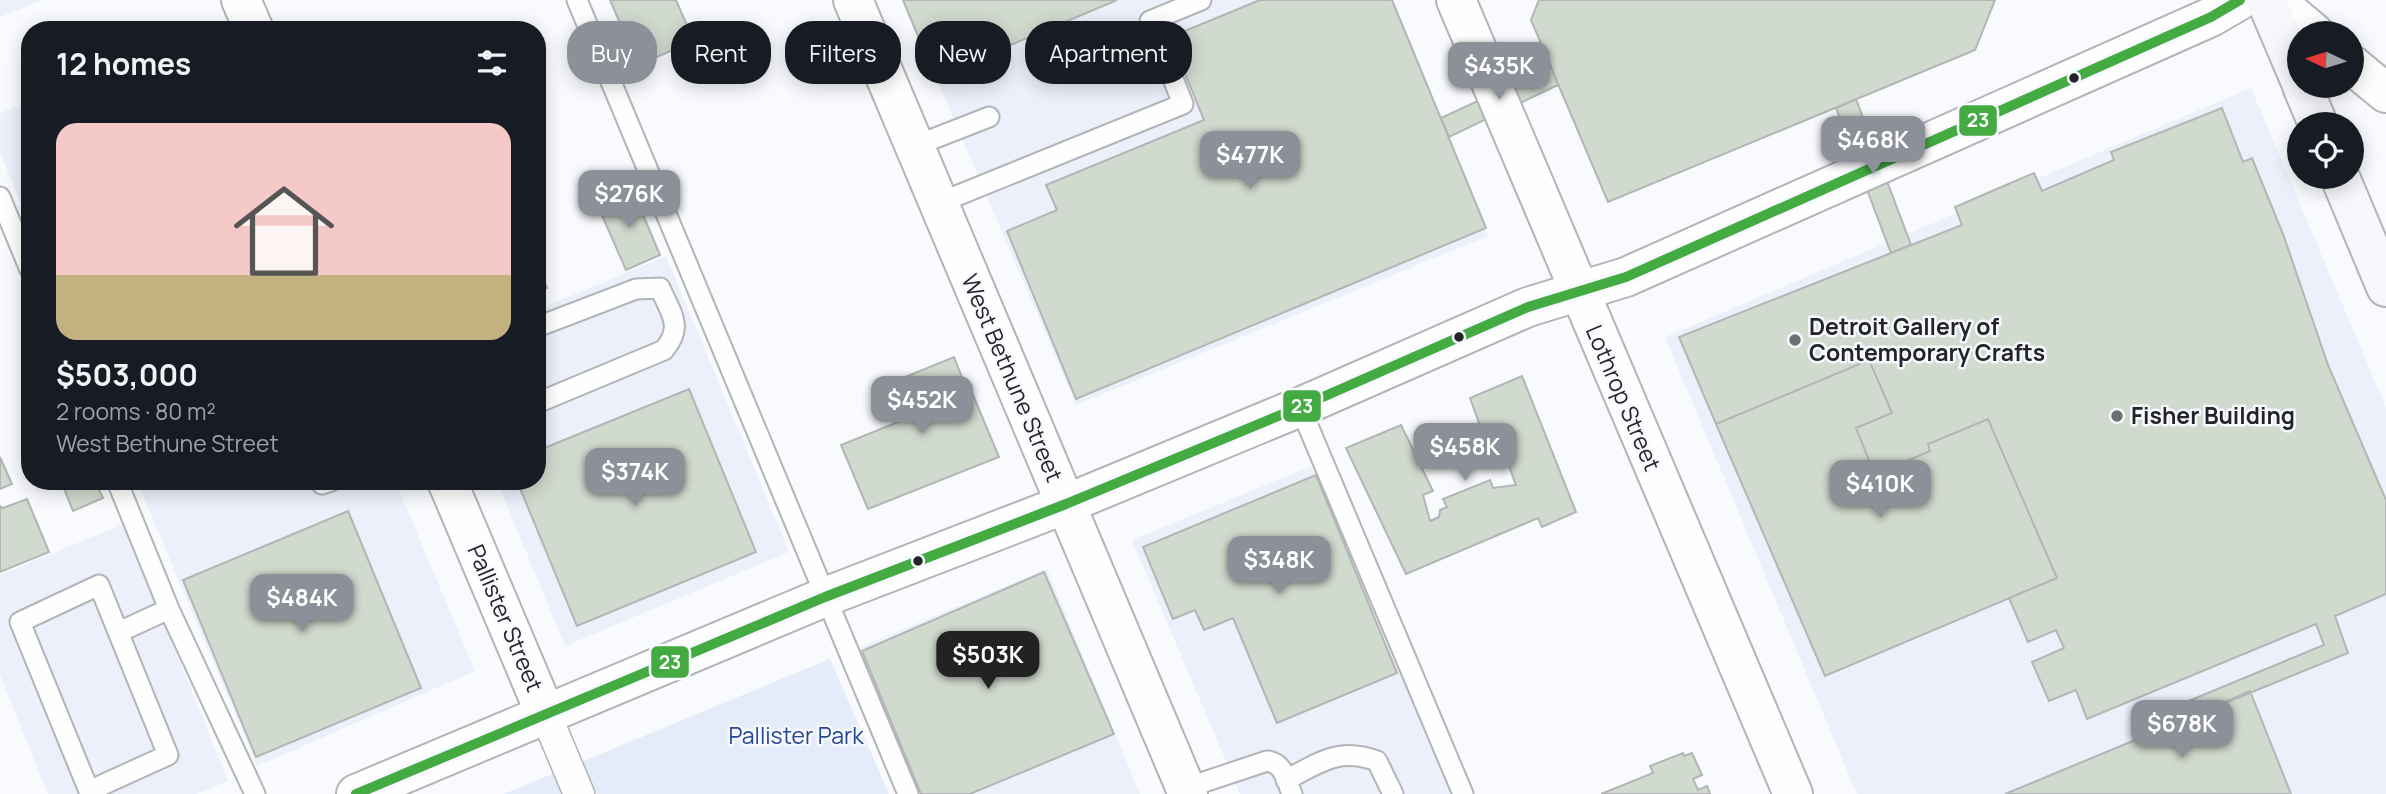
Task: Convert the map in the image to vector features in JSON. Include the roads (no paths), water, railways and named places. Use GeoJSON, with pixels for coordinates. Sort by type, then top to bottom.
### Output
{"type":"FeatureCollection","features":[{"type":"Feature","properties":{"kind":"main road"},"geometry":{"type":"LineString","coordinates":[[2266,0],[2287,49]]}},
{"type":"Feature","properties":{"kind":"main road"},"geometry":{"type":"LineString","coordinates":[[2348,189],[2375,227],[2386,287]]}},
{"type":"Feature","properties":{"kind":"street"},"geometry":{"type":"LineString","coordinates":[[242,0],[250,21]]}},
{"type":"Feature","properties":{"kind":"street","name":"West Bethune Street"},"geometry":{"type":"LineString","coordinates":[[853,0],[1187,791]]}},
{"type":"Feature","properties":{"kind":"street","name":"Lothrop Street"},"geometry":{"type":"LineString","coordinates":[[1456,0],[1793,794]]}},
{"type":"Feature","properties":{"kind":"street"},"geometry":{"type":"LineString","coordinates":[[356,794],[825,597],[1066,504],[1300,407],[1528,307],[1626,277],[2211,17],[2240,0]]}},
{"type":"Feature","properties":{"kind":"street"},"geometry":{"type":"LineString","coordinates":[[2275,0],[2300,21]]}},
{"type":"Feature","properties":{"kind":"street"},"geometry":{"type":"LineString","coordinates":[[2364,75],[2386,93]]}},
{"type":"Feature","properties":{"kind":"street","name":"Pallister Street"},"geometry":{"type":"LineString","coordinates":[[451,490],[579,794]]}},
{"type":"Feature","properties":{"kind":"lane"},"geometry":{"type":"LineString","coordinates":[[577,0],[908,794]]}},
{"type":"Feature","properties":{"kind":"lane"},"geometry":{"type":"LineString","coordinates":[[939,204],[1183,104],[1150,21],[1201,0]]}},
{"type":"Feature","properties":{"kind":"lane"},"geometry":{"type":"LineString","coordinates":[[915,146],[989,117]]}},
{"type":"Feature","properties":{"kind":"lane"},"geometry":{"type":"LineString","coordinates":[[0,197],[21,248]]}},
{"type":"Feature","properties":{"kind":"lane"},"geometry":{"type":"LineString","coordinates":[[546,324],[636,289],[653,286],[660,288],[676,323],[676,334],[664,350],[546,399]]}},
{"type":"Feature","properties":{"kind":"lane"},"geometry":{"type":"LineString","coordinates":[[1300,407],[1463,794]]}},
{"type":"Feature","properties":{"kind":"lane"},"geometry":{"type":"LineString","coordinates":[[121,490],[169,609],[255,794]]}},
{"type":"Feature","properties":{"kind":"lane"},"geometry":{"type":"LineString","coordinates":[[99,585],[119,632],[168,755],[89,791],[20,622],[99,585]]}},
{"type":"Feature","properties":{"kind":"lane"},"geometry":{"type":"LineString","coordinates":[[119,632],[169,609]]}},
{"type":"Feature","properties":{"kind":"lane"},"geometry":{"type":"LineString","coordinates":[[1187,791],[1267,761],[1275,762],[1289,787],[1333,756],[1359,754],[1377,761],[1393,794]]}},
{"type":"Feature","properties":{"kind":"place","name":"Detroit Gallery of Contemporary Crafts"},"geometry":{"type":"Point","coordinates":[1795,340]}},
{"type":"Feature","properties":{"kind":"place","name":"Fisher Building"},"geometry":{"type":"Point","coordinates":[2117,416]}},
{"type":"Feature","properties":{"kind":"park label","name":"Pallister Park"},"geometry":{"type":"Point","coordinates":[796,736]}}]}
